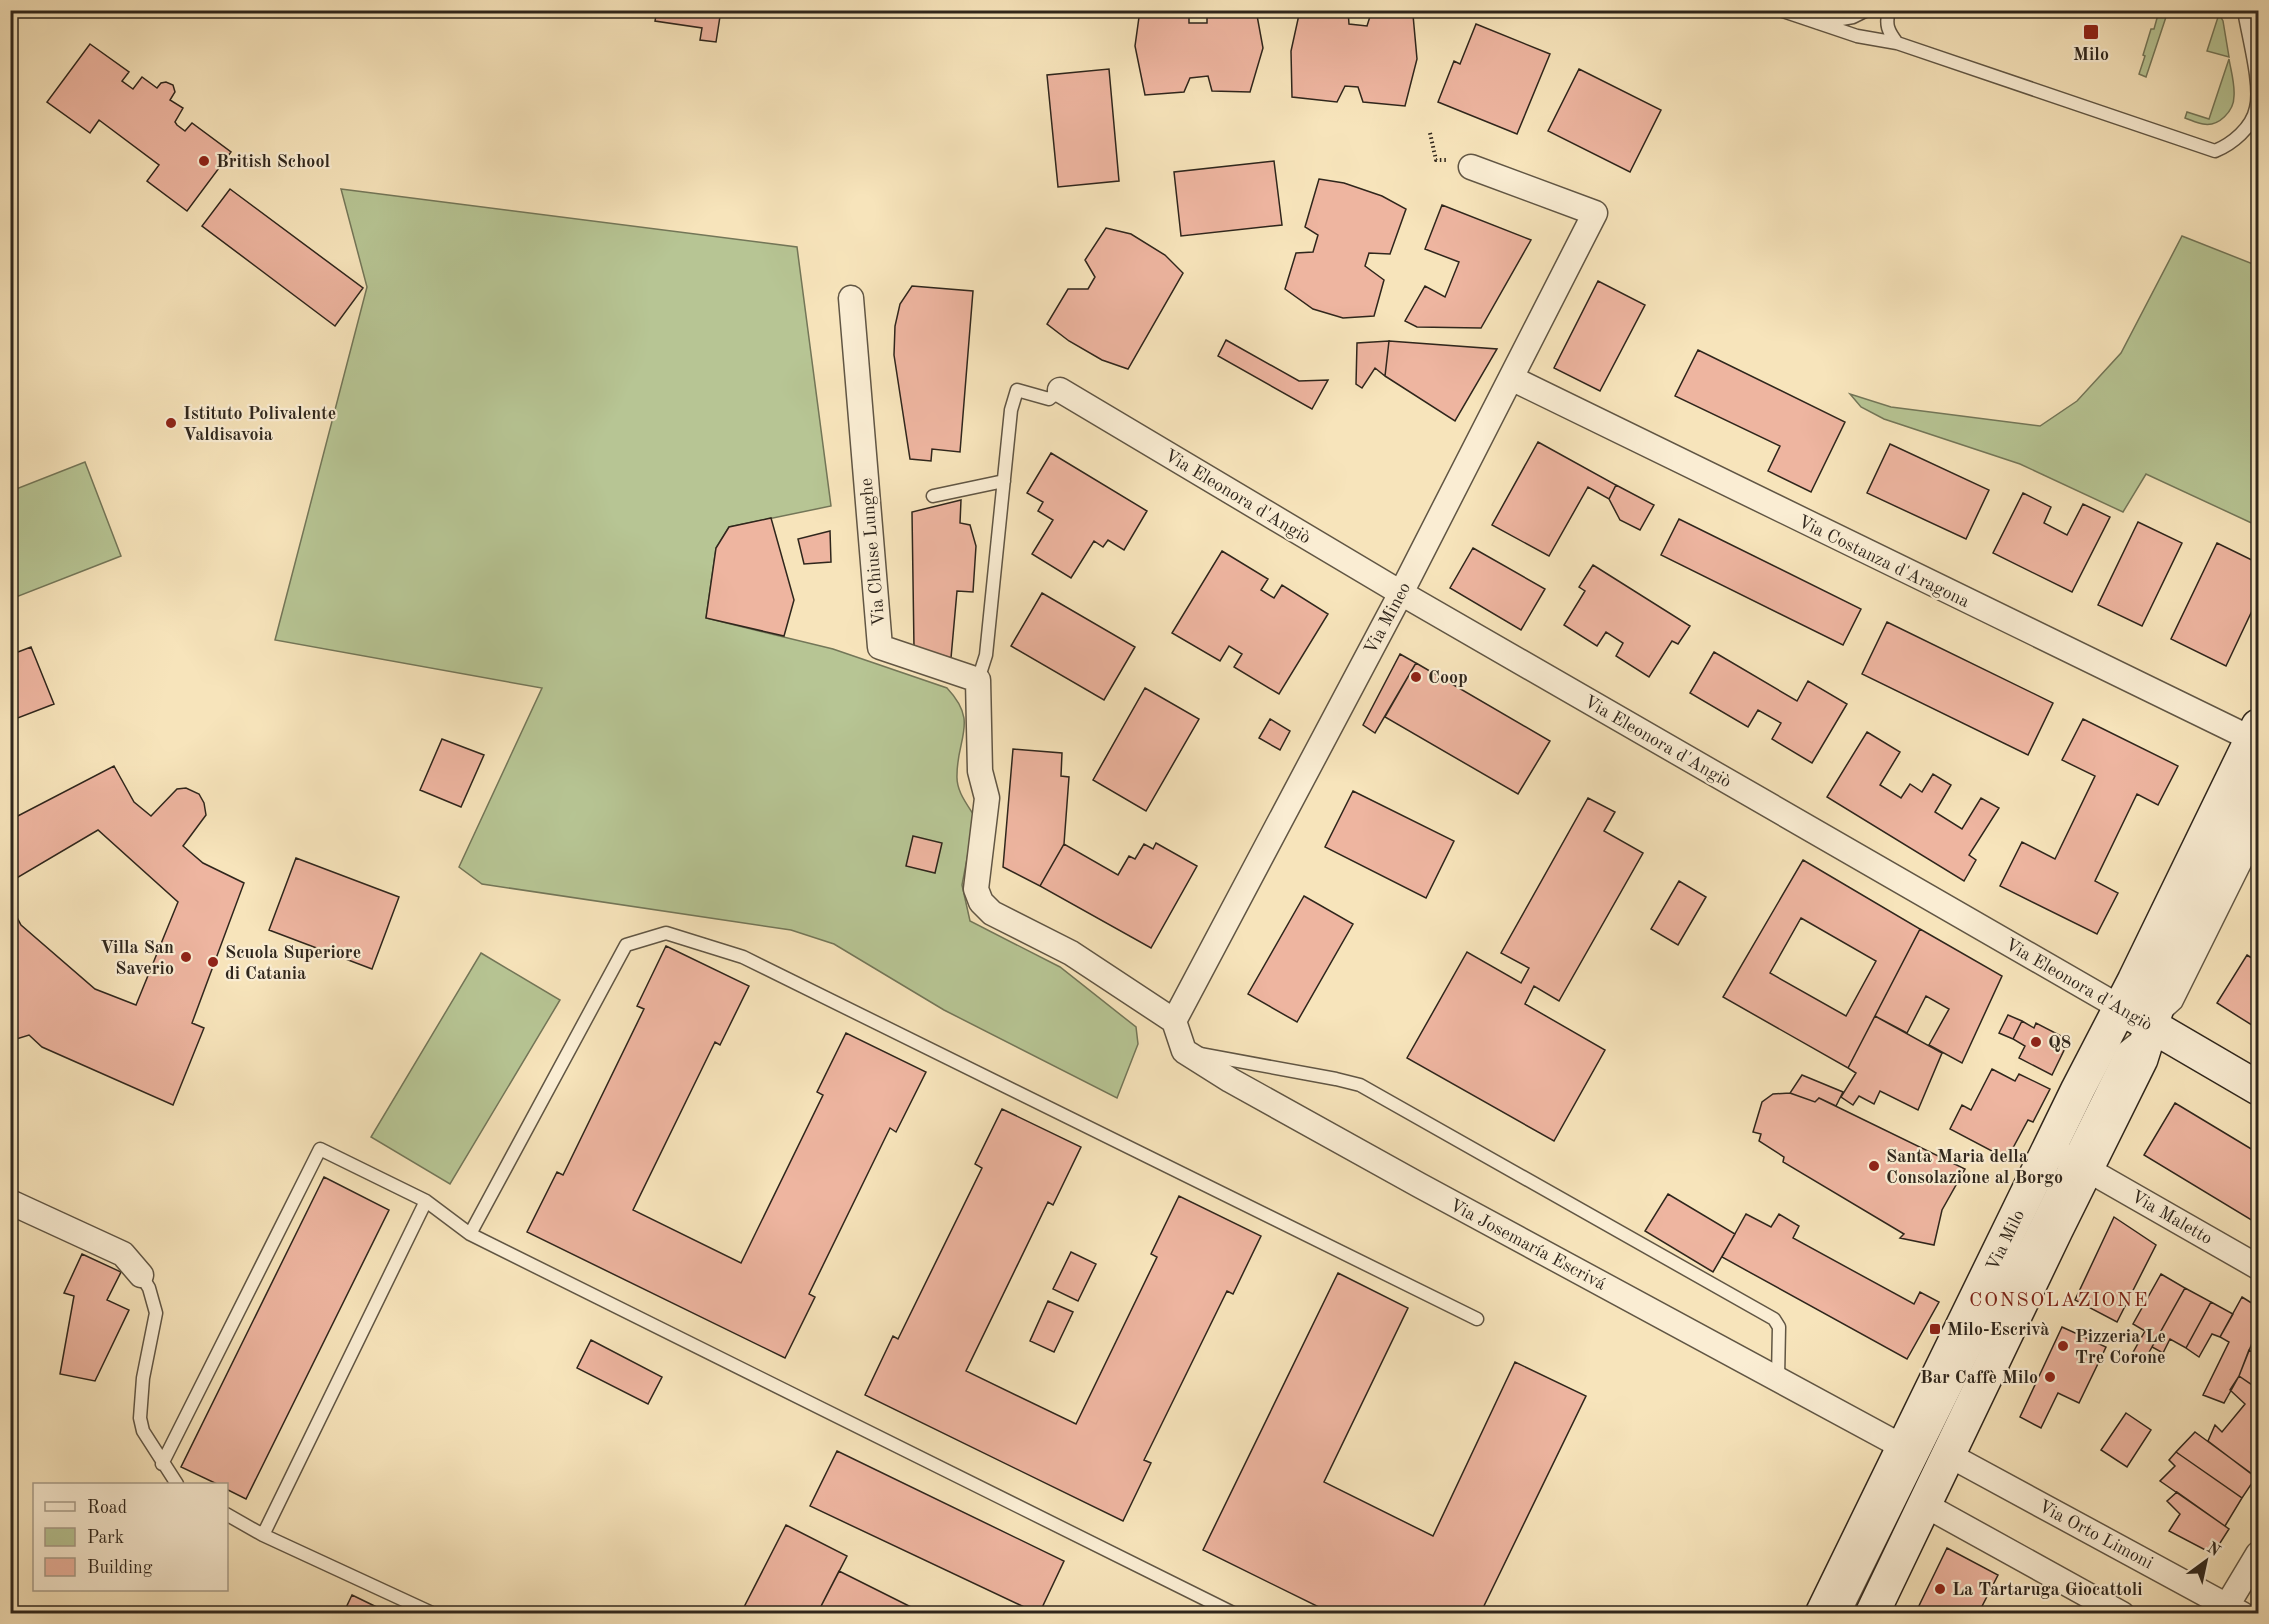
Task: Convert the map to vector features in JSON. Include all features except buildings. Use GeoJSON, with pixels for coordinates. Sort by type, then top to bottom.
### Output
{"type":"FeatureCollection","features":[{"type":"Feature","properties":{"kind":"main road","name":"Via Milo"},"geometry":{"type":"LineString","coordinates":[[1872,1614],[1949,1455],[2068,1158],[2078,1089],[2121,1008],[2256,736]]}},
{"type":"Feature","properties":{"kind":"main road","name":"Via Milo"},"geometry":{"type":"LineString","coordinates":[[1822,1614],[1903,1447],[2068,1158],[2141,1059],[2161,995],[2259,791]]}},
{"type":"Feature","properties":{"kind":"main road","name":"Via Eleonora d'Angiò"},"geometry":{"type":"LineString","coordinates":[[2121,1008],[2259,1088]]}},
{"type":"Feature","properties":{"kind":"street","name":"Via Mineo"},"geometry":{"type":"LineString","coordinates":[[1174,1021],[1401,593],[1595,213],[1471,167]]}},
{"type":"Feature","properties":{"kind":"street","name":"Via Chiuse Lunghe"},"geometry":{"type":"LineString","coordinates":[[851,298],[880,647],[978,680]]}},
{"type":"Feature","properties":{"kind":"street","name":"Via Costanza d'Aragona"},"geometry":{"type":"LineString","coordinates":[[1511,378],[2256,736]]}},
{"type":"Feature","properties":{"kind":"street","name":"Via Eleonora d'Angiò"},"geometry":{"type":"LineString","coordinates":[[1060,390],[1401,593],[2121,1008]]}},
{"type":"Feature","properties":{"kind":"street"},"geometry":{"type":"LineString","coordinates":[[978,680],[980,771],[987,798],[976,889],[981,903],[992,913],[1071,952],[1174,1021],[1184,1051]]}},
{"type":"Feature","properties":{"kind":"street","name":"Via Josemaría Escrivá"},"geometry":{"type":"LineString","coordinates":[[1184,1051],[1230,1080],[1419,1185],[1903,1447]]}},
{"type":"Feature","properties":{"kind":"street","name":"Via Maletto"},"geometry":{"type":"LineString","coordinates":[[2068,1158],[2259,1267]]}},
{"type":"Feature","properties":{"kind":"street"},"geometry":{"type":"LineString","coordinates":[[10,1202],[123,1254],[141,1275]]}},
{"type":"Feature","properties":{"kind":"street","name":"Via Orto Limoni"},"geometry":{"type":"LineString","coordinates":[[1949,1455],[2230,1611]]}},
{"type":"Feature","properties":{"kind":"street"},"geometry":{"type":"LineString","coordinates":[[1925,1505],[2122,1614]]}},
{"type":"Feature","properties":{"kind":"street"},"geometry":{"type":"LineString","coordinates":[[2230,1611],[2259,1554]]}},
{"type":"Feature","properties":{"kind":"lane"},"geometry":{"type":"LineString","coordinates":[[1780,10],[1857,36],[1897,43],[2215,151],[2225,147],[2248,126],[2256,109],[2257,86],[2244,10]]}},
{"type":"Feature","properties":{"kind":"lane"},"geometry":{"type":"LineString","coordinates":[[1817,23],[1853,17],[1867,10]]}},
{"type":"Feature","properties":{"kind":"lane"},"geometry":{"type":"LineString","coordinates":[[1889,10],[1886,21],[1887,29],[1897,43]]}},
{"type":"Feature","properties":{"kind":"lane"},"geometry":{"type":"LineString","coordinates":[[978,680],[986,654],[1011,410],[1017,390],[1048,399],[1060,390]]}},
{"type":"Feature","properties":{"kind":"lane"},"geometry":{"type":"LineString","coordinates":[[933,496],[1004,481]]}},
{"type":"Feature","properties":{"kind":"lane"},"geometry":{"type":"LineString","coordinates":[[2152,1026],[2176,1003],[2259,838]]}},
{"type":"Feature","properties":{"kind":"lane"},"geometry":{"type":"LineString","coordinates":[[470,1234],[626,945],[666,933],[743,957],[1477,1319]]}},
{"type":"Feature","properties":{"kind":"lane"},"geometry":{"type":"LineString","coordinates":[[1184,1051],[1360,1085],[1774,1319],[1779,1327],[1778,1378]]}},
{"type":"Feature","properties":{"kind":"lane"},"geometry":{"type":"LineString","coordinates":[[162,1464],[320,1149],[426,1201],[470,1234],[1235,1614]]}},
{"type":"Feature","properties":{"kind":"lane"},"geometry":{"type":"LineString","coordinates":[[1844,1614],[2068,1158]]}},
{"type":"Feature","properties":{"kind":"lane"},"geometry":{"type":"LineString","coordinates":[[264,1535],[426,1201]]}},
{"type":"Feature","properties":{"kind":"lane"},"geometry":{"type":"LineString","coordinates":[[141,1275],[149,1288],[156,1313],[143,1378],[140,1418],[143,1431],[176,1483]]}},
{"type":"Feature","properties":{"kind":"lane"},"geometry":{"type":"LineString","coordinates":[[228,1515],[264,1535],[434,1614]]}},
{"type":"Feature","properties":{"kind":"path"},"geometry":{"type":"LineString","coordinates":[[1430,133],[1436,160]]}},
{"type":"Feature","properties":{"kind":"green space"},"geometry":{"type":"Polygon","coordinates":[[[2159,11],[2168,11],[2146,77],[2139,74],[2151,29],[2154,29],[2159,11]]]}},
{"type":"Feature","properties":{"kind":"green space"},"geometry":{"type":"Polygon","coordinates":[[[2219,14],[2223,21],[2229,57],[2207,51],[2219,14]]]}},
{"type":"Feature","properties":{"kind":"green space"},"geometry":{"type":"Polygon","coordinates":[[[2229,59],[2234,91],[2233,102],[2228,112],[2220,120],[2209,124],[2201,124],[2185,118],[2187,112],[2209,119],[2229,59]]]}},
{"type":"Feature","properties":{"kind":"green space"},"geometry":{"type":"Polygon","coordinates":[[[341,189],[797,247],[831,506],[729,527],[716,548],[706,618],[833,649],[947,688],[957,700],[964,720],[958,762],[958,786],[975,817],[962,885],[970,921],[1060,967],[1136,1027],[1138,1044],[1117,1098],[944,1010],[834,944],[791,930],[482,884],[459,867],[542,688],[275,640],[367,287],[341,189]]]}},
{"type":"Feature","properties":{"kind":"green space"},"geometry":{"type":"Polygon","coordinates":[[[2182,236],[2258,266],[2258,526],[2146,474],[2123,512],[2020,464],[1884,419],[1861,407],[1850,394],[1891,407],[2040,426],[2077,401],[2121,353],[2182,236]]]}},
{"type":"Feature","properties":{"kind":"green space"},"geometry":{"type":"Polygon","coordinates":[[[85,462],[121,556],[11,599],[11,491],[85,462]]]}},
{"type":"Feature","properties":{"kind":"green space"},"geometry":{"type":"Polygon","coordinates":[[[481,953],[560,1000],[450,1184],[371,1137],[481,953]]]}},
{"type":"Feature","properties":{"kind":"place","name":"Milo"},"geometry":{"type":"Point","coordinates":[2091,32]}},
{"type":"Feature","properties":{"kind":"place","name":"British School"},"geometry":{"type":"Point","coordinates":[204,161]}},
{"type":"Feature","properties":{"kind":"place","name":"Istituto Polivalente Valdisavoia"},"geometry":{"type":"Point","coordinates":[171,423]}},
{"type":"Feature","properties":{"kind":"place","name":"Coop"},"geometry":{"type":"Point","coordinates":[1416,677]}},
{"type":"Feature","properties":{"kind":"place","name":"Villa San Saverio"},"geometry":{"type":"Point","coordinates":[186,957]}},
{"type":"Feature","properties":{"kind":"place","name":"Scuola Superiore di Catania"},"geometry":{"type":"Point","coordinates":[213,962]}},
{"type":"Feature","properties":{"kind":"place","name":"Q8"},"geometry":{"type":"Point","coordinates":[2036,1042]}},
{"type":"Feature","properties":{"kind":"place","name":"Santa Maria della Consolazione al Borgo"},"geometry":{"type":"Point","coordinates":[1874,1166]}},
{"type":"Feature","properties":{"kind":"place","name":"Milo-Escrivà"},"geometry":{"type":"Point","coordinates":[1935,1329]}},
{"type":"Feature","properties":{"kind":"place","name":"Pizzeria Le Tre Corone"},"geometry":{"type":"Point","coordinates":[2063,1346]}},
{"type":"Feature","properties":{"kind":"place","name":"Bar Caffè Milo"},"geometry":{"type":"Point","coordinates":[2050,1377]}},
{"type":"Feature","properties":{"kind":"place","name":"La Tartaruga Giocattoli"},"geometry":{"type":"Point","coordinates":[1940,1589]}},
{"type":"Feature","properties":{"kind":"district","name":"CONSOLAZIONE"},"geometry":{"type":"Point","coordinates":[2059,1299]}}]}
